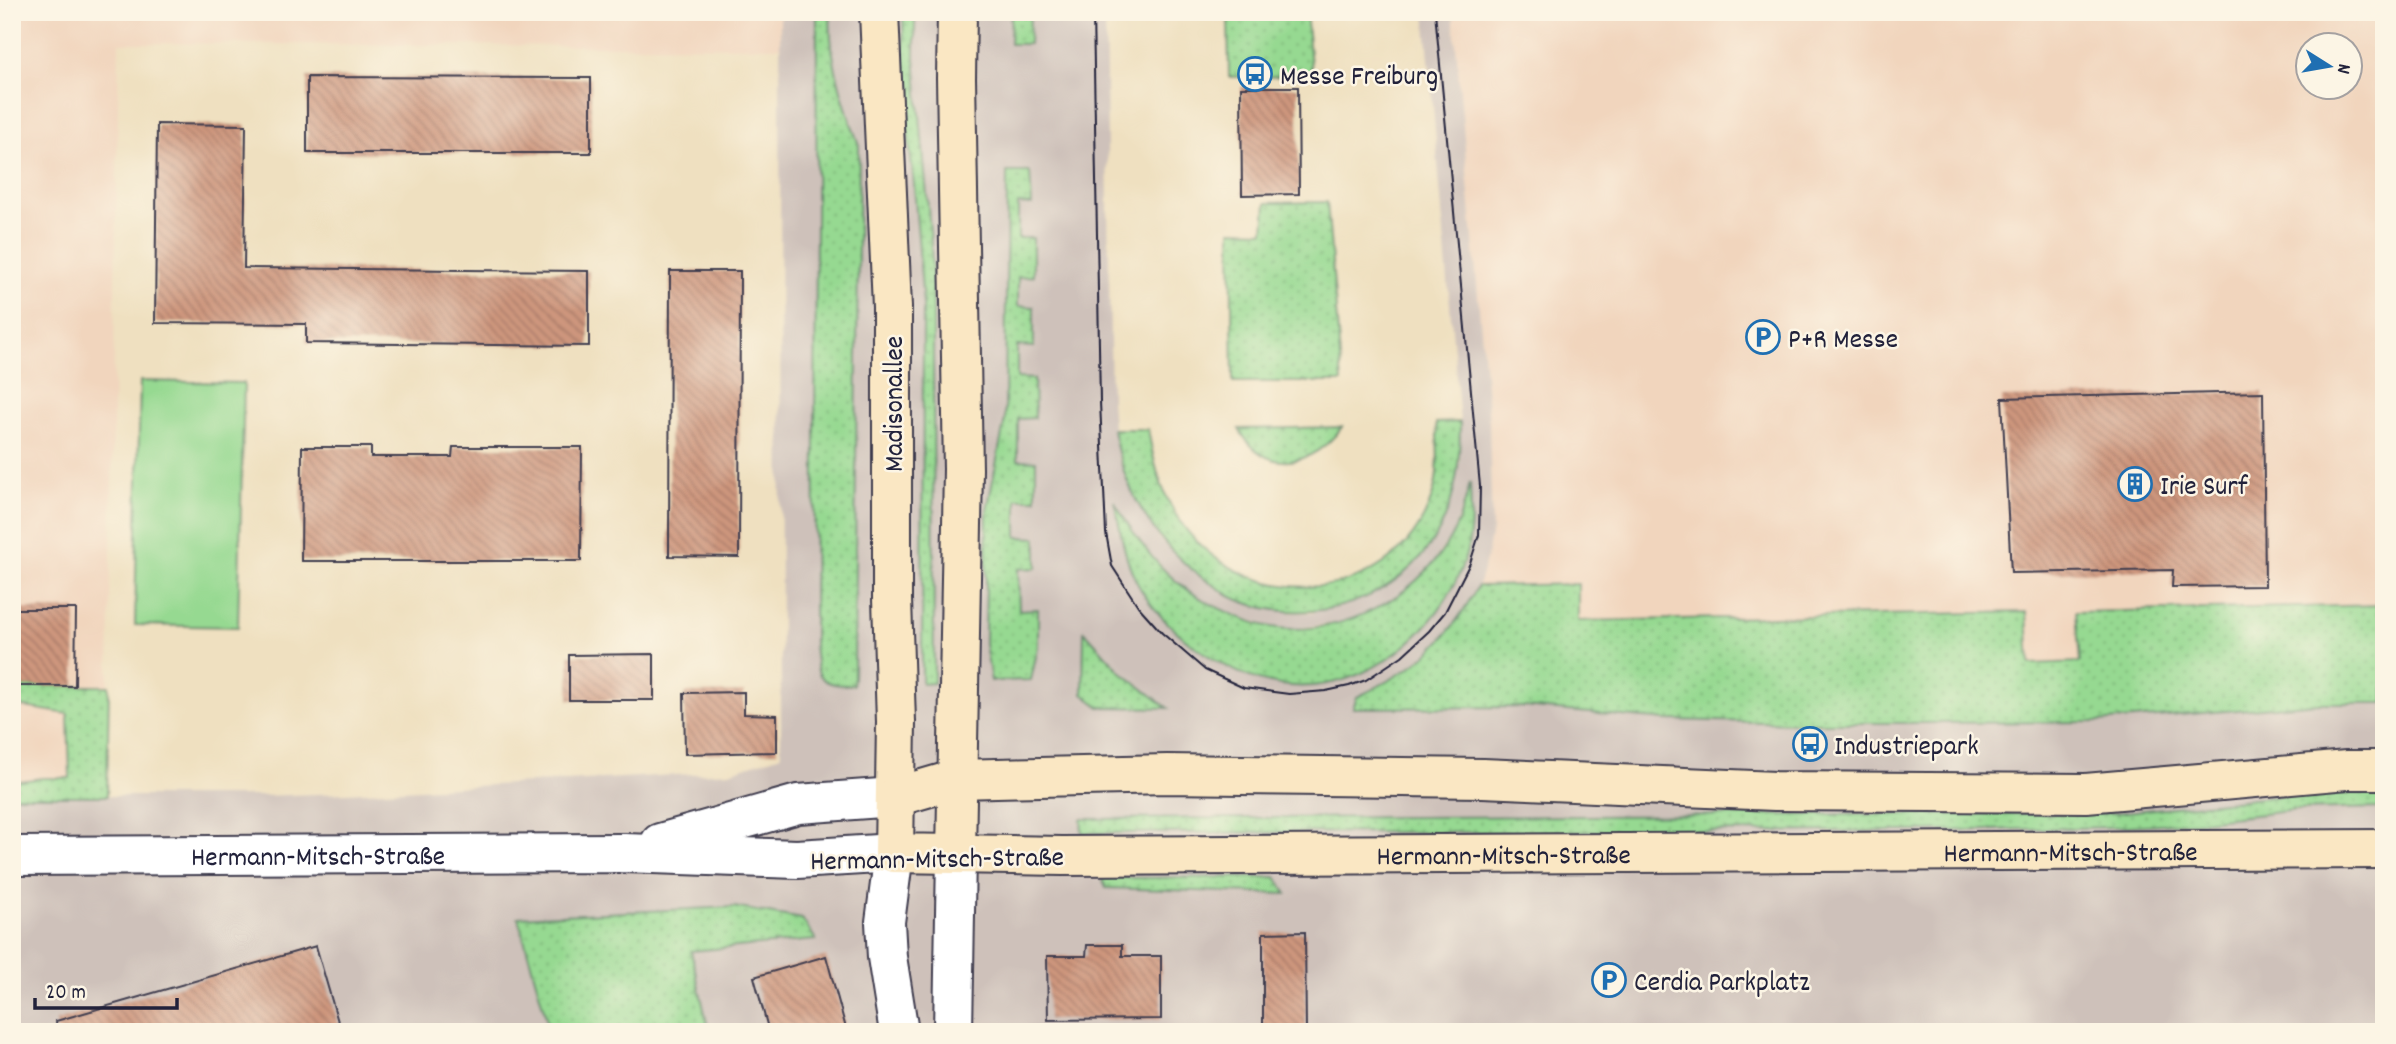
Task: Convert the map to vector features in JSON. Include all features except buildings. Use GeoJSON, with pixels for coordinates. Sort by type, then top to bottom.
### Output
{"type":"FeatureCollection","features":[{"type":"Feature","properties":{"kind":"main road","name":"Madisonallee"},"geometry":{"type":"LineString","coordinates":[[879,12],[892,307],[892,599],[896,722],[894,853]]}},
{"type":"Feature","properties":{"kind":"main road"},"geometry":{"type":"LineString","coordinates":[[956,854],[963,469],[957,12]]}},
{"type":"Feature","properties":{"kind":"main road","name":"Hermann-Mitsch-Straße"},"geometry":{"type":"LineString","coordinates":[[895,797],[957,779],[1167,774],[1483,778],[1775,791],[2086,793],[2347,770],[2384,770]]}},
{"type":"Feature","properties":{"kind":"main road","name":"Hermann-Mitsch-Straße"},"geometry":{"type":"LineString","coordinates":[[894,853],[1076,856],[2384,849]]}},
{"type":"Feature","properties":{"kind":"street","name":"Hermann-Mitsch-Straße"},"geometry":{"type":"LineString","coordinates":[[624,853],[799,804],[895,797]]}},
{"type":"Feature","properties":{"kind":"street","name":"Hermann-Mitsch-Straße"},"geometry":{"type":"LineString","coordinates":[[12,856],[624,853],[797,859],[894,853]]}},
{"type":"Feature","properties":{"kind":"street"},"geometry":{"type":"LineString","coordinates":[[894,853],[885,922],[887,957],[899,1032]]}},
{"type":"Feature","properties":{"kind":"street"},"geometry":{"type":"LineString","coordinates":[[953,1032],[956,854]]}},
{"type":"Feature","properties":{"kind":"shaded area"},"geometry":{"type":"Polygon","coordinates":[[[12,12],[780,12],[780,47],[119,43],[107,796],[12,796],[12,12]]]}},
{"type":"Feature","properties":{"kind":"shaded area"},"geometry":{"type":"Polygon","coordinates":[[[780,12],[1105,12],[1111,400],[1118,459],[1133,493],[1160,540],[1188,567],[1239,601],[1268,609],[1313,613],[1405,572],[1438,531],[1451,499],[1460,460],[1460,422],[1425,12],[1453,12],[1489,421],[1492,529],[1478,586],[1808,723],[2098,722],[2318,703],[2384,703],[2384,1032],[12,1032],[12,796],[261,796],[347,793],[729,772],[781,755],[780,12]],[[1470,486],[1452,534],[1432,563],[1410,586],[1369,613],[1342,622],[1291,629],[1234,615],[1176,581],[1148,551],[1115,504],[1129,566],[1140,589],[1325,684],[1365,671],[1465,560],[1470,532],[1470,486]]]}},
{"type":"Feature","properties":{"kind":"shaded area"},"geometry":{"type":"Polygon","coordinates":[[[1453,12],[2384,12],[2384,703],[1808,723],[1478,586],[1492,529],[1489,421],[1453,12]]]}},
{"type":"Feature","properties":{"kind":"green space"},"geometry":{"type":"Polygon","coordinates":[[[817,12],[831,12],[834,63],[859,145],[853,685],[832,684],[821,677],[816,664],[814,644],[817,12]]]}},
{"type":"Feature","properties":{"kind":"green space"},"geometry":{"type":"Polygon","coordinates":[[[903,12],[915,12],[915,58],[931,241],[933,304],[934,683],[922,684],[923,305],[905,108],[903,12]]]}},
{"type":"Feature","properties":{"kind":"green space"},"geometry":{"type":"Polygon","coordinates":[[[1011,12],[1030,12],[1029,44],[1010,44],[1011,12]]]}},
{"type":"Feature","properties":{"kind":"green space"},"geometry":{"type":"Polygon","coordinates":[[[1228,12],[1306,12],[1312,76],[1229,77],[1228,12]]]}},
{"type":"Feature","properties":{"kind":"green space"},"geometry":{"type":"Polygon","coordinates":[[[1007,172],[1030,172],[1032,205],[1018,204],[1018,238],[1033,238],[1033,276],[1018,277],[1018,306],[1034,307],[1034,347],[1017,346],[1017,378],[1034,379],[1035,418],[1018,419],[1018,460],[1036,461],[1036,499],[1017,499],[1017,537],[1037,538],[1037,568],[1018,569],[1019,610],[1038,609],[1038,647],[1031,680],[991,681],[985,644],[987,510],[1005,419],[1007,172]]]}},
{"type":"Feature","properties":{"kind":"green space"},"geometry":{"type":"Polygon","coordinates":[[[1327,202],[1342,382],[1233,382],[1231,230],[1264,231],[1266,203],[1327,202]]]}},
{"type":"Feature","properties":{"kind":"green space"},"geometry":{"type":"Polygon","coordinates":[[[140,381],[244,383],[238,627],[135,625],[140,381]]]}},
{"type":"Feature","properties":{"kind":"green space"},"geometry":{"type":"Polygon","coordinates":[[[1460,422],[1454,492],[1439,531],[1423,555],[1402,575],[1379,591],[1353,602],[1297,612],[1269,609],[1238,600],[1197,574],[1179,558],[1162,540],[1136,499],[1118,453],[1113,429],[1148,429],[1155,463],[1166,495],[1176,515],[1203,547],[1236,570],[1273,583],[1312,587],[1350,580],[1384,563],[1412,535],[1435,488],[1438,460],[1436,423],[1460,422]]]}},
{"type":"Feature","properties":{"kind":"green space"},"geometry":{"type":"Polygon","coordinates":[[[1342,427],[1317,451],[1290,461],[1262,455],[1239,429],[1342,427]]]}},
{"type":"Feature","properties":{"kind":"green space"},"geometry":{"type":"Polygon","coordinates":[[[1470,482],[1471,522],[1467,552],[1453,587],[1438,611],[1419,633],[1373,668],[1347,679],[1319,685],[1291,686],[1248,676],[1205,654],[1185,639],[1152,606],[1140,588],[1130,568],[1114,501],[1149,554],[1188,590],[1246,620],[1292,629],[1341,622],[1364,614],[1406,589],[1440,554],[1453,533],[1470,482]]]}},
{"type":"Feature","properties":{"kind":"green space"},"geometry":{"type":"Polygon","coordinates":[[[1578,584],[1578,621],[2027,612],[2030,664],[2080,662],[2076,612],[2384,605],[2384,703],[2318,703],[2098,722],[1922,723],[1666,720],[1524,707],[1353,708],[1357,697],[1397,676],[1428,653],[1453,625],[1478,586],[1578,584]]]}},
{"type":"Feature","properties":{"kind":"green space"},"geometry":{"type":"Polygon","coordinates":[[[1084,631],[1120,671],[1168,708],[1100,707],[1083,694],[1084,631]]]}},
{"type":"Feature","properties":{"kind":"green space"},"geometry":{"type":"Polygon","coordinates":[[[12,686],[109,686],[107,796],[12,796],[12,782],[70,778],[68,714],[12,705],[12,686]]]}},
{"type":"Feature","properties":{"kind":"green space"},"geometry":{"type":"Polygon","coordinates":[[[2384,792],[2384,808],[2296,810],[2196,822],[2114,827],[1944,831],[1082,833],[1081,819],[2115,813],[2292,795],[2384,792]]]}},
{"type":"Feature","properties":{"kind":"green space"},"geometry":{"type":"Polygon","coordinates":[[[1276,877],[1287,894],[1106,888],[1102,878],[1276,877]]]}},
{"type":"Feature","properties":{"kind":"green space"},"geometry":{"type":"Polygon","coordinates":[[[734,907],[802,919],[816,940],[691,951],[709,1032],[550,1032],[518,917],[734,907]]]}},
{"type":"Feature","properties":{"kind":"tram line"},"geometry":{"type":"LineString","coordinates":[[1093,12],[1100,402],[1106,533],[1112,566],[1138,606],[1162,633],[1205,670],[1244,688],[1289,694],[1349,686],[1366,680],[1402,656],[1445,612],[1470,563],[1479,535],[1480,486],[1435,12]]}},
{"type":"Feature","properties":{"kind":"place","name":"Messe Freiburg"},"geometry":{"type":"Point","coordinates":[1255,74]}},
{"type":"Feature","properties":{"kind":"place","name":"P+R Messe"},"geometry":{"type":"Point","coordinates":[1763,337]}},
{"type":"Feature","properties":{"kind":"place","name":"Irie Surf"},"geometry":{"type":"Point","coordinates":[2135,484]}},
{"type":"Feature","properties":{"kind":"place","name":"Industriepark"},"geometry":{"type":"Point","coordinates":[1810,744]}},
{"type":"Feature","properties":{"kind":"place","name":"Cerdia Parkplatz"},"geometry":{"type":"Point","coordinates":[1609,980]}}]}
